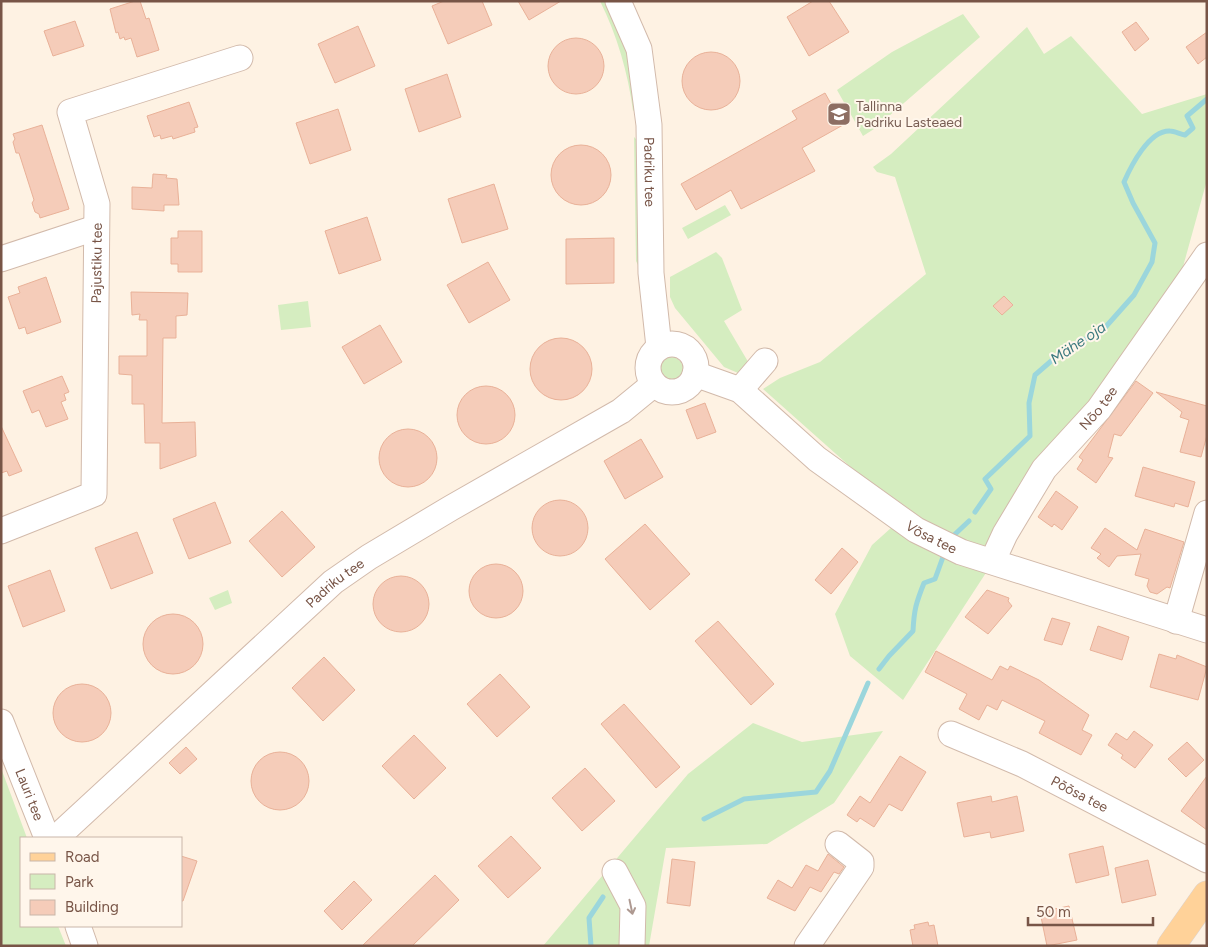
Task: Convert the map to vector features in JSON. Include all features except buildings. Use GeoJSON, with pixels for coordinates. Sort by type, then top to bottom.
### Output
{"type":"FeatureCollection","features":[{"type":"Feature","properties":{"kind":"main road"},"geometry":{"type":"LineString","coordinates":[[1171,946],[1207,896]]}},
{"type":"Feature","properties":{"kind":"street","name":"Padriku tee"},"geometry":{"type":"LineString","coordinates":[[618,1],[639,49],[649,125],[651,273],[659,348]]}},
{"type":"Feature","properties":{"kind":"street","name":"Pajustiku tee"},"geometry":{"type":"LineString","coordinates":[[1,531],[94,494],[95,228],[97,204],[70,112],[240,58]]}},
{"type":"Feature","properties":{"kind":"street"},"geometry":{"type":"LineString","coordinates":[[1,259],[95,228]]}},
{"type":"Feature","properties":{"kind":"street","name":"Nõo tee"},"geometry":{"type":"LineString","coordinates":[[993,560],[1005,534],[1044,469],[1099,409],[1207,255]]}},
{"type":"Feature","properties":{"kind":"street"},"geometry":{"type":"LineString","coordinates":[[673,344],[686,348],[695,360],[695,374],[688,386],[676,392],[664,390],[654,384],[648,368],[653,353],[659,348],[673,344]]}},
{"type":"Feature","properties":{"kind":"street"},"geometry":{"type":"LineString","coordinates":[[740,390],[765,361]]}},
{"type":"Feature","properties":{"kind":"street","name":"Võsa tee"},"geometry":{"type":"LineString","coordinates":[[695,374],[740,390],[818,459],[916,530],[961,552],[993,560],[1207,630]]}},
{"type":"Feature","properties":{"kind":"street","name":"Padriku tee"},"geometry":{"type":"LineString","coordinates":[[57,837],[333,582],[368,557],[621,410],[654,384]]}},
{"type":"Feature","properties":{"kind":"street"},"geometry":{"type":"LineString","coordinates":[[1176,621],[1207,513]]}},
{"type":"Feature","properties":{"kind":"street","name":"Lauri tee"},"geometry":{"type":"LineString","coordinates":[[1,722],[47,837]]}},
{"type":"Feature","properties":{"kind":"street","name":"Põõsa tee"},"geometry":{"type":"LineString","coordinates":[[951,734],[1022,764],[1207,860]]}},
{"type":"Feature","properties":{"kind":"street"},"geometry":{"type":"LineString","coordinates":[[808,946],[861,867],[862,862],[858,858],[838,844]]}},
{"type":"Feature","properties":{"kind":"street"},"geometry":{"type":"LineString","coordinates":[[615,872],[633,906],[632,946]]}},
{"type":"Feature","properties":{"kind":"street"},"geometry":{"type":"LineString","coordinates":[[78,927],[85,946]]}},
{"type":"Feature","properties":{"kind":"green space"},"geometry":{"type":"Polygon","coordinates":[[[600,1],[606,1],[622,39],[630,66],[638,107],[633,111],[621,54],[612,27],[600,1]]]}},
{"type":"Feature","properties":{"kind":"green space"},"geometry":{"type":"Polygon","coordinates":[[[963,14],[980,37],[874,129],[863,136],[837,90],[892,52],[963,14]]]}},
{"type":"Feature","properties":{"kind":"green space"},"geometry":{"type":"Polygon","coordinates":[[[1027,27],[1044,54],[1071,36],[1142,114],[1207,94],[1207,180],[1181,274],[903,700],[850,656],[835,614],[872,545],[911,510],[854,470],[763,389],[780,378],[820,362],[926,274],[895,177],[877,172],[873,167],[891,154],[1027,27]]]}},
{"type":"Feature","properties":{"kind":"green space"},"geometry":{"type":"Polygon","coordinates":[[[634,137],[639,142],[639,267],[636,261],[634,137]]]}},
{"type":"Feature","properties":{"kind":"green space"},"geometry":{"type":"Polygon","coordinates":[[[725,205],[731,215],[688,239],[682,228],[725,205]]]}},
{"type":"Feature","properties":{"kind":"green space"},"geometry":{"type":"Polygon","coordinates":[[[716,252],[722,258],[742,310],[724,321],[750,365],[738,373],[724,367],[675,308],[670,297],[670,277],[716,252]]]}},
{"type":"Feature","properties":{"kind":"green space"},"geometry":{"type":"Polygon","coordinates":[[[308,301],[311,327],[281,330],[278,305],[308,301]]]}},
{"type":"Feature","properties":{"kind":"green space"},"geometry":{"type":"Polygon","coordinates":[[[671,357],[676,358],[682,364],[682,374],[676,380],[671,381],[666,380],[660,374],[659,369],[660,364],[666,358],[671,357]]]}},
{"type":"Feature","properties":{"kind":"green space"},"geometry":{"type":"Polygon","coordinates":[[[228,590],[232,603],[215,610],[209,598],[228,590]]]}},
{"type":"Feature","properties":{"kind":"green space"},"geometry":{"type":"Polygon","coordinates":[[[753,723],[802,742],[883,731],[834,803],[767,844],[666,848],[649,946],[543,946],[688,774],[753,723]]]}},
{"type":"Feature","properties":{"kind":"green space"},"geometry":{"type":"Polygon","coordinates":[[[1,768],[27,837],[20,837],[20,927],[58,927],[66,946],[1,946],[1,768]]]}},
{"type":"Feature","properties":{"kind":"waterway","name":"Mähe oja"},"geometry":{"type":"LineString","coordinates":[[975,512],[991,489],[985,479],[1030,436],[1029,403],[1035,375],[1065,349],[1102,331],[1134,295],[1152,262],[1155,243],[1124,182],[1131,167],[1148,142],[1155,136],[1162,132],[1170,131],[1185,135],[1193,128],[1187,116],[1207,99]]}},
{"type":"Feature","properties":{"kind":"waterway","name":"Mähe oja"},"geometry":{"type":"LineString","coordinates":[[952,537],[969,521]]}},
{"type":"Feature","properties":{"kind":"waterway"},"geometry":{"type":"LineString","coordinates":[[879,669],[913,631],[916,607],[924,583],[935,579],[943,557]]}},
{"type":"Feature","properties":{"kind":"waterway"},"geometry":{"type":"LineString","coordinates":[[704,819],[744,799],[816,792],[830,771],[868,683]]}},
{"type":"Feature","properties":{"kind":"waterway"},"geometry":{"type":"LineString","coordinates":[[591,946],[589,918],[603,897]]}},
{"type":"Feature","properties":{"kind":"place","name":"Tallinna Padriku Lasteaed"},"geometry":{"type":"Point","coordinates":[839,114]}}]}
